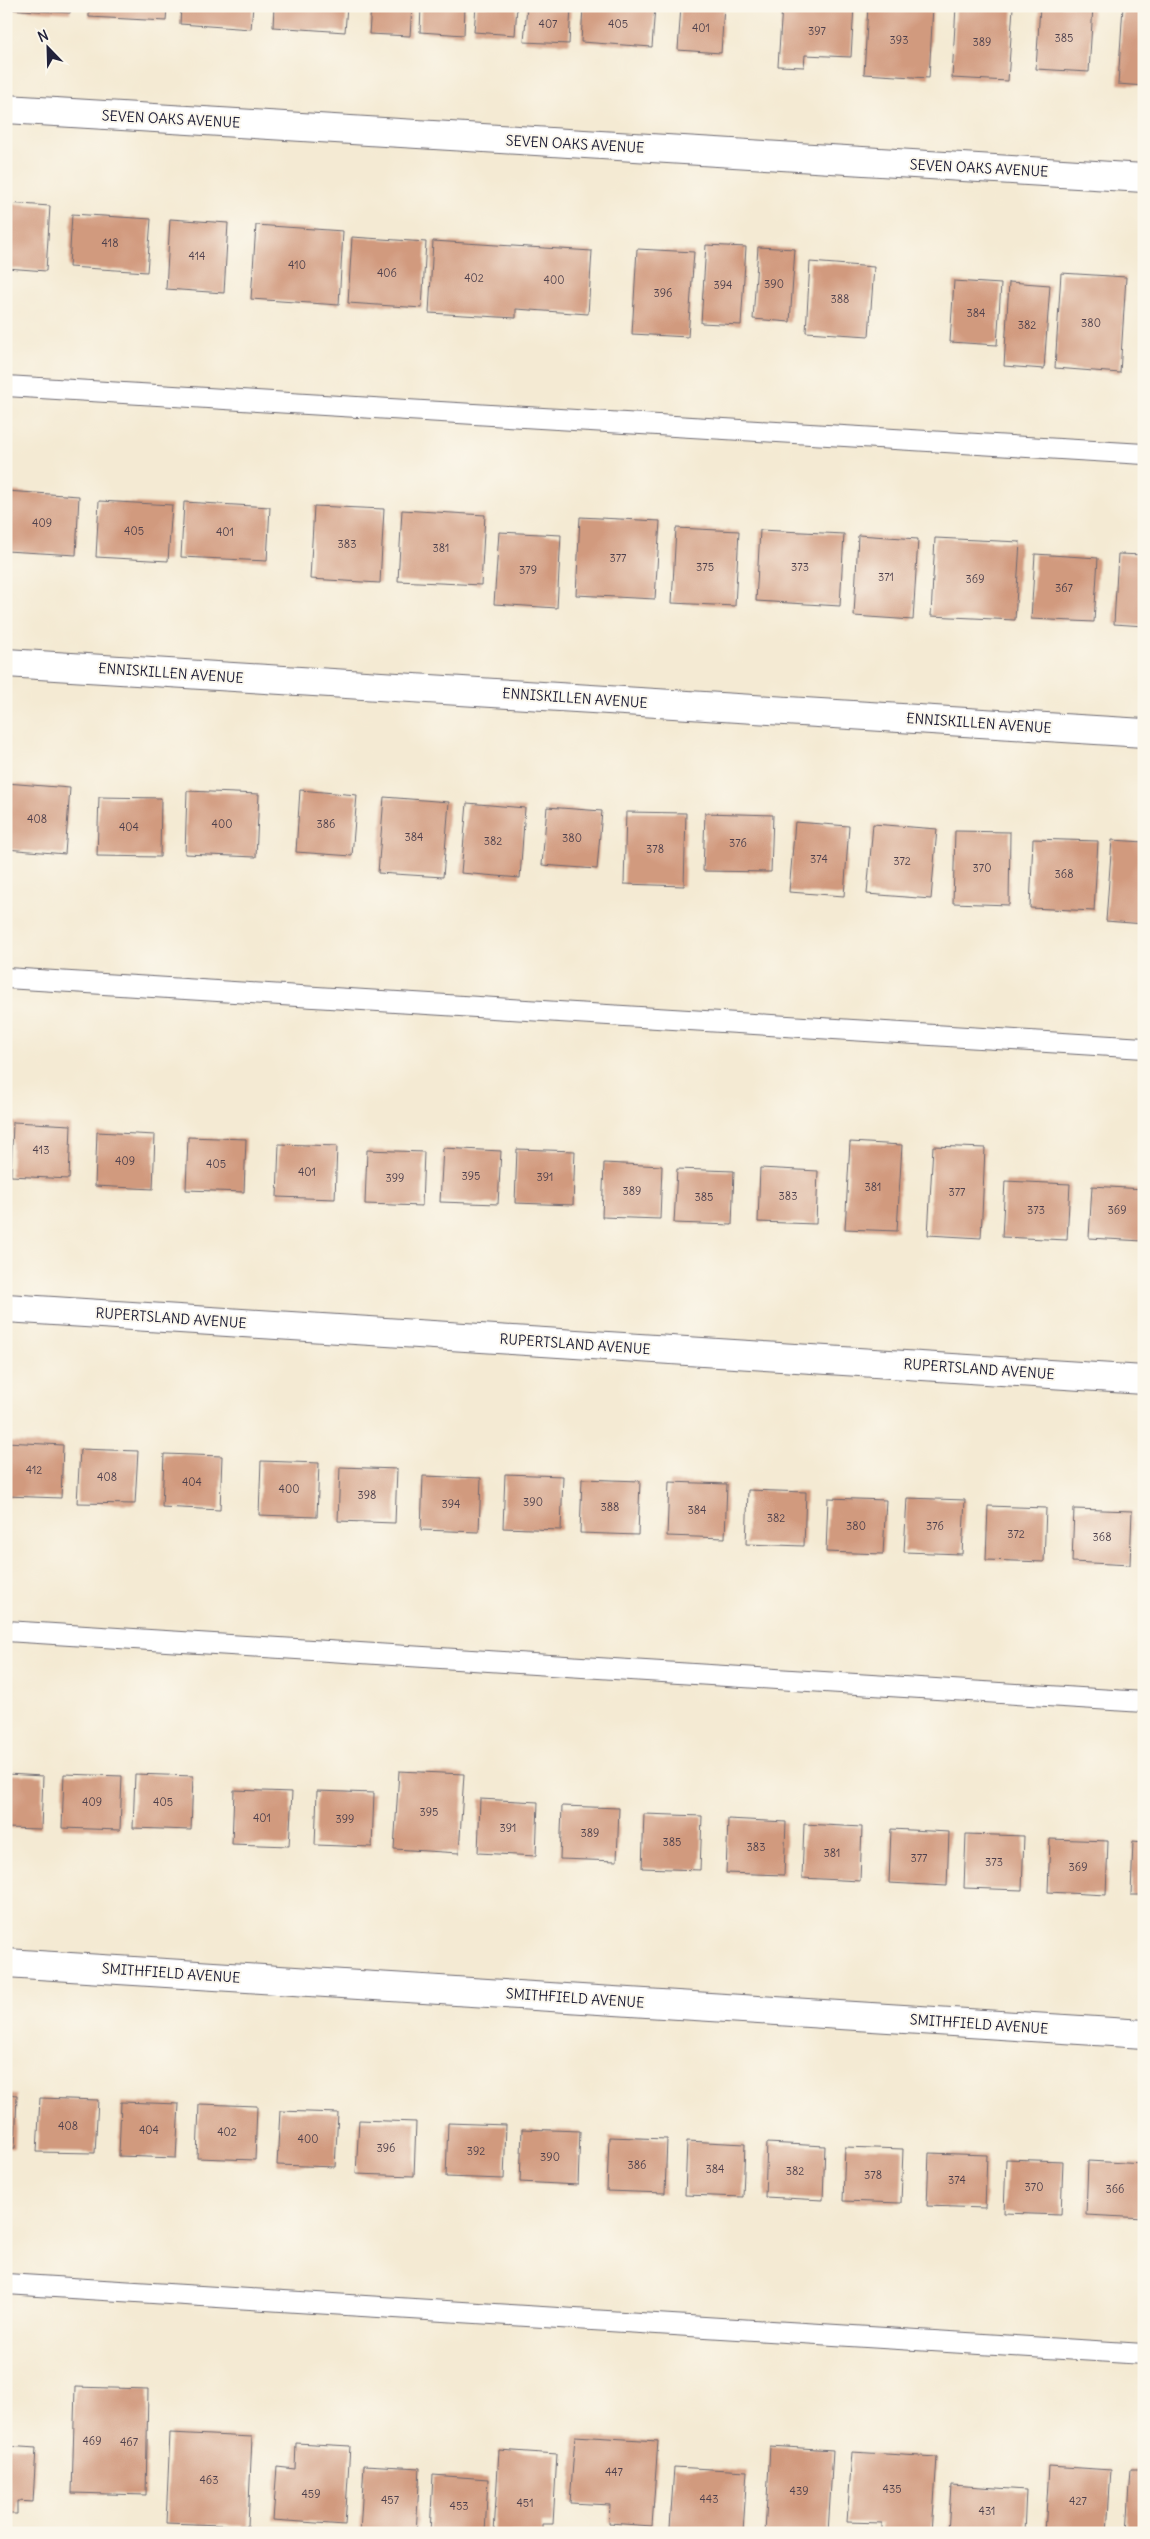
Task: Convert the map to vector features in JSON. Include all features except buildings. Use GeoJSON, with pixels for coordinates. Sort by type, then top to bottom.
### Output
{"type":"FeatureCollection","features":[{"type":"Feature","properties":{"kind":"street","name":"SEVEN OAKS AVENUE"},"geometry":{"type":"LineString","coordinates":[[6,109],[1144,178]]}},
{"type":"Feature","properties":{"kind":"street","name":"ENNISKILLEN AVENUE"},"geometry":{"type":"LineString","coordinates":[[6,663],[1144,733]]}},
{"type":"Feature","properties":{"kind":"street","name":"RUPERTSLAND AVENUE"},"geometry":{"type":"LineString","coordinates":[[6,1308],[1144,1380]]}},
{"type":"Feature","properties":{"kind":"street","name":"SMITHFIELD AVENUE"},"geometry":{"type":"LineString","coordinates":[[6,1963],[1144,2034]]}},
{"type":"Feature","properties":{"kind":"lane"},"geometry":{"type":"LineString","coordinates":[[6,386],[1144,454]]}},
{"type":"Feature","properties":{"kind":"lane"},"geometry":{"type":"LineString","coordinates":[[6,978],[1144,1048]]}},
{"type":"Feature","properties":{"kind":"lane"},"geometry":{"type":"LineString","coordinates":[[6,1631],[1144,1702]]}},
{"type":"Feature","properties":{"kind":"lane"},"geometry":{"type":"LineString","coordinates":[[6,2284],[1144,2354]]}}]}
